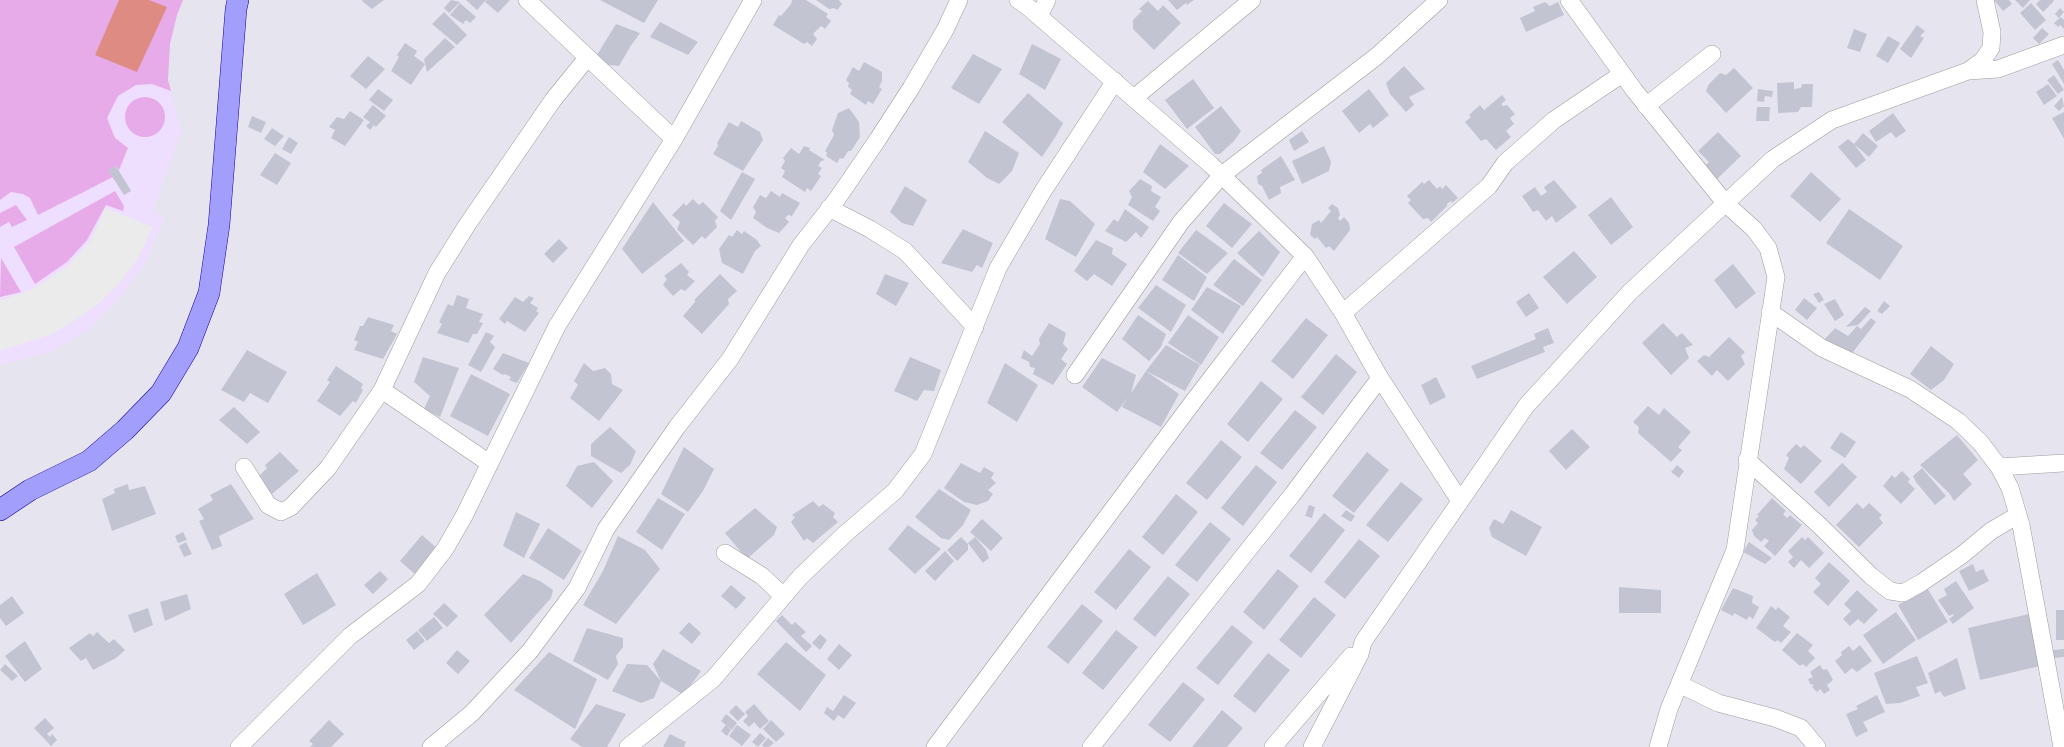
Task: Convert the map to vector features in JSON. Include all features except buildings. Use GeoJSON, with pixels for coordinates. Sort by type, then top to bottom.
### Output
{"type":"FeatureCollection","features":[{"type":"Feature","properties":{"kind":"main road"},"geometry":{"type":"LineString","coordinates":[[0,510],[30,490],[89,460],[125,430],[161,393],[188,348],[209,293],[218,225],[238,0]]}},
{"type":"Feature","properties":{"kind":"street"},"geometry":{"type":"LineString","coordinates":[[526,0],[674,139]]}},
{"type":"Feature","properties":{"kind":"street"},"geometry":{"type":"LineString","coordinates":[[239,747],[350,636],[418,584],[445,549],[464,516],[489,462],[557,326],[674,139],[753,0]]}},
{"type":"Feature","properties":{"kind":"street"},"geometry":{"type":"LineString","coordinates":[[431,747],[472,714],[530,651],[577,588],[606,529],[677,427],[730,359],[801,245],[829,208],[911,88],[959,0]]}},
{"type":"Feature","properties":{"kind":"street"},"geometry":{"type":"LineString","coordinates":[[1018,0],[1115,81],[1222,175],[1305,256],[1343,313],[1380,378],[1460,501]]}},
{"type":"Feature","properties":{"kind":"street"},"geometry":{"type":"LineString","coordinates":[[1039,16],[1047,0]]}},
{"type":"Feature","properties":{"kind":"street"},"geometry":{"type":"LineString","coordinates":[[1134,98],[1252,0]]}},
{"type":"Feature","properties":{"kind":"street"},"geometry":{"type":"LineString","coordinates":[[1075,375],[1181,222],[1222,175],[1377,56],[1439,0]]}},
{"type":"Feature","properties":{"kind":"street"},"geometry":{"type":"LineString","coordinates":[[1569,0],[1646,106],[1726,204],[1754,229],[1768,248],[1776,277],[1747,460],[1735,550],[1681,685],[1669,710],[1658,747]]}},
{"type":"Feature","properties":{"kind":"street"},"geometry":{"type":"LineString","coordinates":[[1968,71],[1983,60],[1991,48],[1992,32],[1985,0]]}},
{"type":"Feature","properties":{"kind":"street"},"geometry":{"type":"LineString","coordinates":[[1273,747],[1363,642],[1526,406],[1630,292],[1726,204],[1773,158],[1832,120],[1968,71],[1998,69],[2064,45]]}},
{"type":"Feature","properties":{"kind":"street"},"geometry":{"type":"LineString","coordinates":[[1646,106],[1712,54]]}},
{"type":"Feature","properties":{"kind":"street"},"geometry":{"type":"LineString","coordinates":[[244,467],[268,505],[281,512],[291,507],[328,468],[382,390],[441,267],[467,225],[553,100],[587,58]]}},
{"type":"Feature","properties":{"kind":"street"},"geometry":{"type":"LineString","coordinates":[[1343,313],[1489,186],[1505,162],[1554,120],[1622,74]]}},
{"type":"Feature","properties":{"kind":"street"},"geometry":{"type":"LineString","coordinates":[[628,747],[713,679],[783,596],[845,534],[895,491],[924,454],[998,268],[1043,191],[1115,81]]}},
{"type":"Feature","properties":{"kind":"street"},"geometry":{"type":"LineString","coordinates":[[829,208],[870,229],[905,251],[975,326]]}},
{"type":"Feature","properties":{"kind":"street"},"geometry":{"type":"LineString","coordinates":[[936,747],[1193,402],[1305,256]]}},
{"type":"Feature","properties":{"kind":"street"},"geometry":{"type":"LineString","coordinates":[[1770,312],[1822,348],[1910,389],[1958,421],[1980,442],[1999,467],[2010,488],[2018,515],[2046,650],[2062,747]]}},
{"type":"Feature","properties":{"kind":"street"},"geometry":{"type":"LineString","coordinates":[[1091,747],[1292,495],[1380,378]]}},
{"type":"Feature","properties":{"kind":"street"},"geometry":{"type":"LineString","coordinates":[[382,390],[489,462]]}},
{"type":"Feature","properties":{"kind":"street"},"geometry":{"type":"LineString","coordinates":[[1747,460],[1818,524],[1871,576],[1890,591],[1903,593],[1921,583],[1962,555],[1991,531],[2018,515]]}},
{"type":"Feature","properties":{"kind":"street"},"geometry":{"type":"LineString","coordinates":[[1999,467],[2064,463]]}},
{"type":"Feature","properties":{"kind":"street"},"geometry":{"type":"LineString","coordinates":[[726,553],[762,576],[783,596]]}},
{"type":"Feature","properties":{"kind":"street"},"geometry":{"type":"LineString","coordinates":[[1312,747],[1360,654],[1363,642]]}},
{"type":"Feature","properties":{"kind":"street"},"geometry":{"type":"LineString","coordinates":[[1681,685],[1718,704],[1775,718],[1801,728],[1817,747]]}},
{"type":"Feature","properties":{"kind":"shaded area"},"geometry":{"type":"Polygon","coordinates":[[[0,0],[183,0],[177,15],[170,44],[168,80],[181,132],[153,211],[165,218],[143,267],[117,300],[89,329],[51,352],[0,365],[0,0]]]}},
{"type":"Feature","properties":{"kind":"shaded area"},"geometry":{"type":"Polygon","coordinates":[[[0,0],[183,0],[177,15],[170,44],[168,80],[171,91],[152,84],[136,85],[118,96],[107,118],[115,138],[128,148],[119,170],[116,166],[109,170],[113,177],[38,215],[30,198],[23,194],[11,192],[0,200],[0,0]]]}},
{"type":"Feature","properties":{"kind":"shaded area"},"geometry":{"type":"Polygon","coordinates":[[[119,0],[149,0],[167,7],[137,72],[95,55],[119,0]]]}},
{"type":"Feature","properties":{"kind":"shaded area"},"geometry":{"type":"Polygon","coordinates":[[[149,97],[156,100],[162,106],[165,117],[164,125],[156,134],[149,137],[141,137],[134,134],[126,125],[125,113],[128,106],[137,98],[149,97]]]}},
{"type":"Feature","properties":{"kind":"shaded area"},"geometry":{"type":"Polygon","coordinates":[[[115,191],[124,206],[123,211],[106,205],[87,240],[67,262],[35,284],[14,247],[115,191]]]}},
{"type":"Feature","properties":{"kind":"shaded area"},"geometry":{"type":"Polygon","coordinates":[[[16,205],[27,220],[12,227],[9,222],[0,227],[0,213],[16,205]]]}},
{"type":"Feature","properties":{"kind":"shaded area"},"geometry":{"type":"Polygon","coordinates":[[[105,208],[153,227],[137,260],[118,285],[97,305],[76,320],[50,335],[0,351],[0,300],[18,295],[37,287],[69,265],[91,240],[105,208]]]}},
{"type":"Feature","properties":{"kind":"shaded area"},"geometry":{"type":"Polygon","coordinates":[[[1,258],[21,292],[0,297],[1,258]]]}}]}
